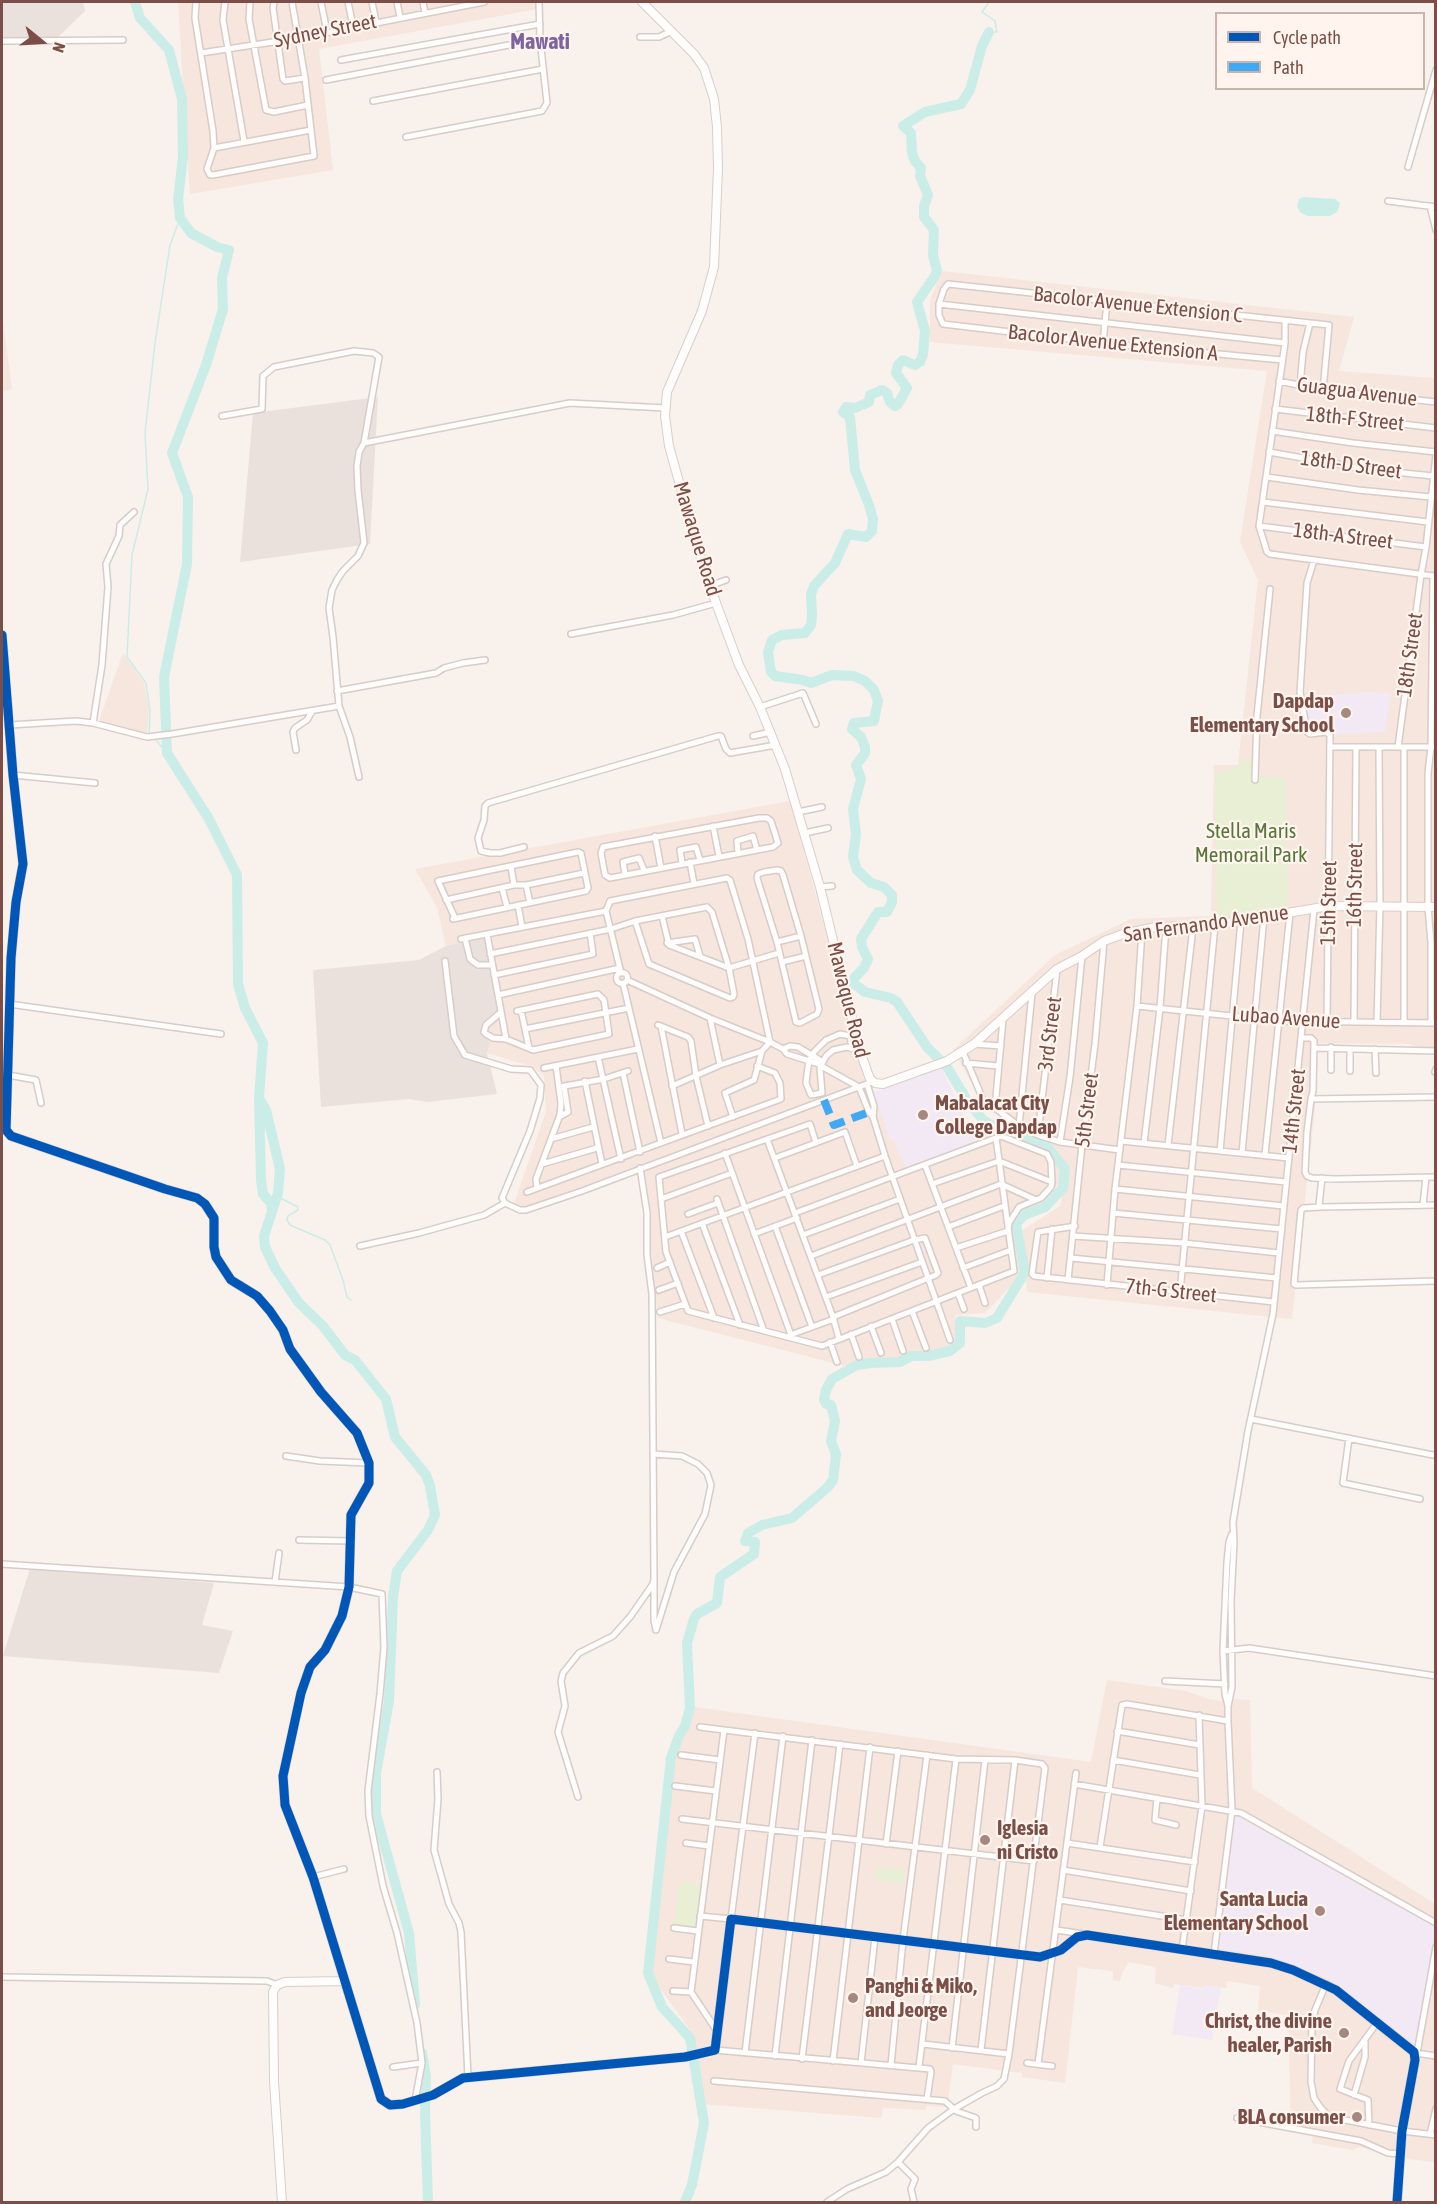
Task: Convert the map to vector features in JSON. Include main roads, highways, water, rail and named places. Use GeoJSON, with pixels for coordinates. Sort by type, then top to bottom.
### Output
{"type":"FeatureCollection","features":[{"type":"Feature","properties":{"kind":"water"},"geometry":{"type":"Polygon","coordinates":[[[1304,197],[1335,199],[1340,203],[1337,212],[1330,216],[1307,216],[1300,212],[1297,206],[1299,199],[1304,197]]]}},
{"type":"Feature","properties":{"kind":"waterway"},"geometry":{"type":"LineString","coordinates":[[135,2],[140,18],[169,50],[182,99],[183,157],[178,199],[180,218],[191,233],[217,247],[229,250],[222,278],[223,309],[206,365],[172,453],[188,497],[187,564],[164,677],[167,753],[209,819],[237,875],[238,984],[245,1008],[263,1043],[259,1098],[266,1110],[280,1169],[278,1193],[264,1236],[265,1247],[275,1268],[299,1303],[323,1326],[345,1355],[355,1360],[386,1399],[395,1437],[426,1475],[435,1515],[428,1530],[397,1571],[393,1597],[389,1701],[376,1773],[376,1814],[409,1933],[415,2005]]}},
{"type":"Feature","properties":{"kind":"waterway"},"geometry":{"type":"LineString","coordinates":[[989,2],[982,12],[995,21],[997,32],[989,32]]}},
{"type":"Feature","properties":{"kind":"waterway"},"geometry":{"type":"LineString","coordinates":[[685,2202],[692,2185],[704,2123],[690,2038],[662,2007],[648,1973],[671,1758],[690,1708],[687,1643],[694,1619],[697,1614],[717,1603],[720,1577],[754,1554],[755,1542],[745,1541],[748,1533],[762,1525],[792,1518],[833,1480],[836,1454],[831,1441],[835,1421],[831,1405],[826,1404],[824,1400],[832,1379],[857,1365],[900,1362],[911,1356],[928,1356],[950,1351],[960,1343],[960,1321],[985,1323],[997,1318],[1025,1272],[1016,1224],[1024,1215],[1045,1207],[1063,1188],[1065,1169],[1049,1149],[1014,1131],[997,1128],[983,1120],[967,1100],[947,1067],[927,1047],[897,1002],[891,998],[865,992],[853,983],[868,959],[861,939],[878,912],[887,912],[892,902],[892,895],[884,887],[871,883],[857,870],[853,857],[856,834],[853,809],[861,779],[856,765],[865,753],[865,747],[861,737],[852,729],[854,723],[874,721],[878,701],[874,690],[865,681],[854,676],[832,675],[811,683],[775,676],[771,672],[768,652],[772,640],[782,635],[805,633],[811,625],[811,594],[814,586],[835,563],[848,534],[866,537],[872,531],[873,519],[855,470],[850,417],[843,412],[846,407],[855,408],[869,402],[870,395],[882,390],[887,393],[890,402],[895,406],[898,404],[907,388],[896,373],[898,365],[903,360],[915,365],[920,362],[925,331],[917,302],[937,270],[933,256],[934,230],[924,217],[924,206],[928,195],[920,176],[921,168],[912,153],[911,133],[903,126],[925,112],[961,104],[970,90],[982,46],[989,32]]}},
{"type":"Feature","properties":{"kind":"waterway"},"geometry":{"type":"LineString","coordinates":[[149,734],[150,711],[146,683],[127,657],[132,555],[148,489],[145,433],[155,343],[170,245],[180,218]]}},
{"type":"Feature","properties":{"kind":"waterway"},"geometry":{"type":"LineString","coordinates":[[155,739],[167,753]]}},
{"type":"Feature","properties":{"kind":"waterway"},"geometry":{"type":"LineString","coordinates":[[259,1098],[261,1180],[263,1194],[271,1203],[272,1211]]}},
{"type":"Feature","properties":{"kind":"waterway"},"geometry":{"type":"LineString","coordinates":[[278,1193],[282,1199],[298,1207],[298,1210],[288,1216],[287,1220],[290,1225],[325,1240],[330,1245],[347,1297],[351,1300]]}},
{"type":"Feature","properties":{"kind":"waterway"},"geometry":{"type":"LineString","coordinates":[[422,2053],[426,2076],[428,2202]]}},
{"type":"Feature","properties":{"kind":"place","name":"Dapdap Elementary School"},"geometry":{"type":"Point","coordinates":[1346,713]}},
{"type":"Feature","properties":{"kind":"place","name":"Mabalacat City College Dapdap"},"geometry":{"type":"Point","coordinates":[923,1115]}},
{"type":"Feature","properties":{"kind":"place","name":"Iglesia ni Cristo"},"geometry":{"type":"Point","coordinates":[985,1840]}},
{"type":"Feature","properties":{"kind":"place","name":"Santa Lucia Elementary School"},"geometry":{"type":"Point","coordinates":[1320,1911]}},
{"type":"Feature","properties":{"kind":"place","name":"Panghi & Miko, and Jeorge"},"geometry":{"type":"Point","coordinates":[853,1998]}},
{"type":"Feature","properties":{"kind":"place","name":"Christ, the divine healer, Parish"},"geometry":{"type":"Point","coordinates":[1344,2033]}},
{"type":"Feature","properties":{"kind":"place","name":"BLA consumer"},"geometry":{"type":"Point","coordinates":[1357,2117]}},
{"type":"Feature","properties":{"kind":"district","name":"Mawati"},"geometry":{"type":"Point","coordinates":[540,42]}},
{"type":"Feature","properties":{"kind":"park label","name":"Stella Maris Memorail Park"},"geometry":{"type":"Point","coordinates":[1251,843]}}]}
